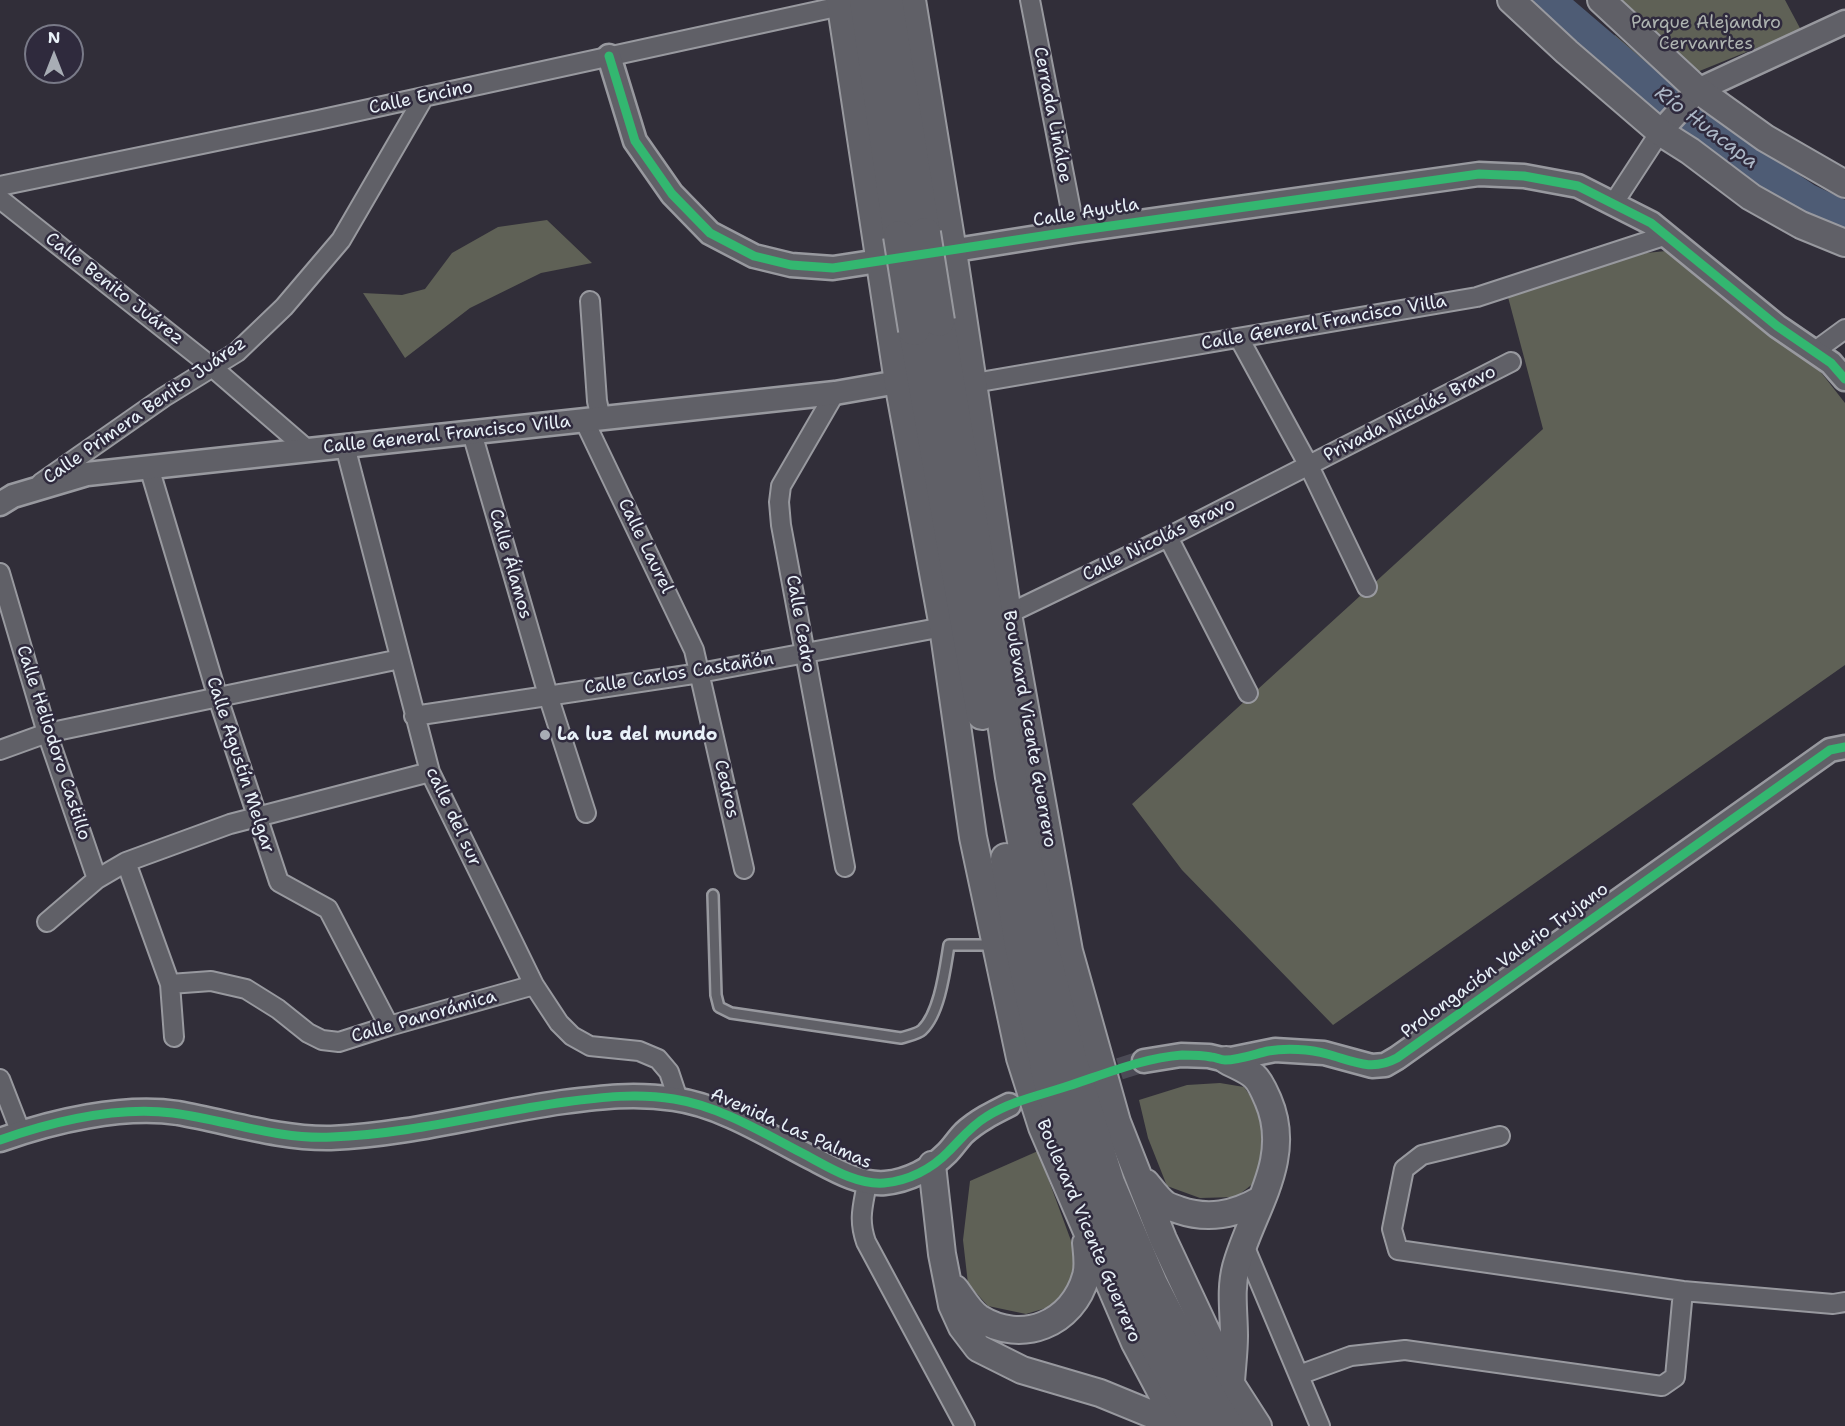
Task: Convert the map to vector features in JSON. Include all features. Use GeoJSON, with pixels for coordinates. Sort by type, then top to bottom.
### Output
{"type":"FeatureCollection","features":[{"type":"Feature","properties":{"kind":"highway","name":"Boulevard Vicente Guerrero"},"geometry":{"type":"LineString","coordinates":[[886,0],[912,234],[995,792],[1020,945],[1049,1082],[1085,1184],[1129,1296],[1198,1426]]}},
{"type":"Feature","properties":{"kind":"highway","name":"Boulevard Vicente Guerrero"},"geometry":{"type":"LineString","coordinates":[[848,2],[912,234]]}},
{"type":"Feature","properties":{"kind":"highway","name":"Boulevard Vicente Guerrero"},"geometry":{"type":"LineString","coordinates":[[926,326],[986,606],[1011,777],[1042,943],[1072,1062],[1109,1183],[1152,1284],[1214,1404],[1228,1426]]}},
{"type":"Feature","properties":{"kind":"main road","name":"Boulevard Vicente Guerrero"},"geometry":{"type":"LineString","coordinates":[[912,0],[974,383],[1008,614],[1070,951],[1117,1122],[1162,1239],[1231,1384],[1258,1426]]}},
{"type":"Feature","properties":{"kind":"main road"},"geometry":{"type":"LineString","coordinates":[[1511,0],[1567,52],[1751,197],[1801,225],[1845,243]]}},
{"type":"Feature","properties":{"kind":"main road"},"geometry":{"type":"LineString","coordinates":[[1601,0],[1696,91],[1765,138],[1845,184]]}},
{"type":"Feature","properties":{"kind":"main road","name":"Boulevard Vicente Guerrero"},"geometry":{"type":"LineString","coordinates":[[848,2],[879,260],[898,382],[943,627],[973,837],[1020,1058],[1042,1127],[1135,1343],[1178,1426]]}},
{"type":"Feature","properties":{"kind":"main road"},"geometry":{"type":"LineString","coordinates":[[1226,1060],[1254,1076],[1273,1112],[1276,1156],[1272,1173],[1236,1267],[1231,1302],[1234,1335],[1231,1384]]}},
{"type":"Feature","properties":{"kind":"main road"},"geometry":{"type":"LineString","coordinates":[[933,1165],[945,1276],[952,1305],[962,1327],[978,1348],[1022,1370],[1100,1393],[1178,1426]]}},
{"type":"Feature","properties":{"kind":"main road"},"geometry":{"type":"LineString","coordinates":[[1137,1173],[1167,1206],[1187,1212],[1222,1215],[1241,1210],[1260,1200]]}},
{"type":"Feature","properties":{"kind":"main road"},"geometry":{"type":"LineString","coordinates":[[945,1276],[977,1317],[995,1326],[1015,1330],[1039,1327],[1070,1309],[1079,1296],[1088,1273],[1086,1228]]}},
{"type":"Feature","properties":{"kind":"street","name":"Cerrada Lináloe"},"geometry":{"type":"LineString","coordinates":[[1030,0],[1075,231]]}},
{"type":"Feature","properties":{"kind":"street","name":"Calle Encino"},"geometry":{"type":"LineString","coordinates":[[0,186],[609,56],[786,8],[848,2]]}},
{"type":"Feature","properties":{"kind":"street"},"geometry":{"type":"LineString","coordinates":[[1612,204],[1664,128],[1696,91],[1845,22]]}},
{"type":"Feature","properties":{"kind":"street","name":"Calle Ayutla"},"geometry":{"type":"LineString","coordinates":[[609,56],[635,141],[672,194],[711,233],[754,256],[791,265],[833,268],[1479,174],[1524,176],[1578,186],[1651,223],[1777,326],[1831,363],[1845,379]]}},
{"type":"Feature","properties":{"kind":"street","name":"Calle Primera Benito Juárez"},"geometry":{"type":"LineString","coordinates":[[30,491],[164,397],[237,352],[284,307],[341,240],[424,97]]}},
{"type":"Feature","properties":{"kind":"street","name":"Calle Benito Juárez"},"geometry":{"type":"LineString","coordinates":[[0,199],[212,367],[308,450]]}},
{"type":"Feature","properties":{"kind":"street","name":"Calle General Francisco Villa"},"geometry":{"type":"LineString","coordinates":[[974,383],[1477,297],[1666,235]]}},
{"type":"Feature","properties":{"kind":"street","name":"Calle Laurel"},"geometry":{"type":"LineString","coordinates":[[590,301],[597,401],[592,420],[694,650],[700,673]]}},
{"type":"Feature","properties":{"kind":"street"},"geometry":{"type":"LineString","coordinates":[[1815,351],[1845,329]]}},
{"type":"Feature","properties":{"kind":"street"},"geometry":{"type":"LineString","coordinates":[[1239,338],[1309,466],[1367,587]]}},
{"type":"Feature","properties":{"kind":"street","name":"Privada Nicolás Bravo"},"geometry":{"type":"LineString","coordinates":[[1309,466],[1511,362]]}},
{"type":"Feature","properties":{"kind":"street","name":"Calle General Francisco Villa"},"geometry":{"type":"LineString","coordinates":[[0,504],[13,496],[87,474],[835,393],[898,382]]}},
{"type":"Feature","properties":{"kind":"street","name":"Calle Cedro"},"geometry":{"type":"LineString","coordinates":[[835,393],[781,486],[779,502],[845,867]]}},
{"type":"Feature","properties":{"kind":"street","name":"Calle Álamos"},"geometry":{"type":"LineString","coordinates":[[472,433],[548,695],[586,813]]}},
{"type":"Feature","properties":{"kind":"street","name":"calle del sur"},"geometry":{"type":"LineString","coordinates":[[345,446],[430,772],[534,985],[559,1023],[572,1036],[590,1046],[639,1051],[658,1059],[669,1072],[678,1099]]}},
{"type":"Feature","properties":{"kind":"street","name":"Calle Nicolás Bravo"},"geometry":{"type":"LineString","coordinates":[[1008,614],[1309,466]]}},
{"type":"Feature","properties":{"kind":"street","name":"Calle Agustín Melgar"},"geometry":{"type":"LineString","coordinates":[[149,467],[218,698],[279,882],[328,909],[389,1026]]}},
{"type":"Feature","properties":{"kind":"street"},"geometry":{"type":"LineString","coordinates":[[1168,537],[1248,693]]}},
{"type":"Feature","properties":{"kind":"street","name":"Calle Heliodoro Castillo"},"geometry":{"type":"LineString","coordinates":[[0,573],[47,733],[96,879]]}},
{"type":"Feature","properties":{"kind":"street","name":"Calle Carlos Castañón"},"geometry":{"type":"LineString","coordinates":[[414,716],[700,673],[943,627]]}},
{"type":"Feature","properties":{"kind":"street"},"geometry":{"type":"LineString","coordinates":[[0,750],[47,733],[400,659]]}},
{"type":"Feature","properties":{"kind":"street","name":"Cedros"},"geometry":{"type":"LineString","coordinates":[[700,673],[744,869]]}},
{"type":"Feature","properties":{"kind":"street","name":"Prolongación Valerio Trujano"},"geometry":{"type":"LineString","coordinates":[[1144,1061],[1181,1055],[1209,1056],[1226,1060],[1285,1050],[1324,1053],[1359,1063],[1385,1065],[1830,750],[1845,747]]}},
{"type":"Feature","properties":{"kind":"street"},"geometry":{"type":"LineString","coordinates":[[46,922],[96,879],[126,862],[230,824],[430,772]]}},
{"type":"Feature","properties":{"kind":"street"},"geometry":{"type":"LineString","coordinates":[[126,862],[170,984],[174,1037]]}},
{"type":"Feature","properties":{"kind":"street","name":"Calle Panorámica"},"geometry":{"type":"LineString","coordinates":[[170,984],[211,981],[246,989],[322,1040],[339,1042],[534,985]]}},
{"type":"Feature","properties":{"kind":"street"},"geometry":{"type":"LineString","coordinates":[[0,1079],[10,1136]]}},
{"type":"Feature","properties":{"kind":"street","name":"Avenida Las Palmas"},"geometry":{"type":"LineString","coordinates":[[10,1136],[91,1116],[152,1110],[178,1113],[291,1136],[328,1138],[404,1131],[529,1107],[617,1095],[644,1095],[678,1099],[711,1109],[867,1183],[888,1183],[914,1176],[933,1165],[965,1132],[986,1117],[1009,1105]]}},
{"type":"Feature","properties":{"kind":"street"},"geometry":{"type":"LineString","coordinates":[[1500,1136],[1422,1155],[1404,1168],[1392,1229],[1398,1250],[1683,1291],[1833,1304],[1845,1302]]}},
{"type":"Feature","properties":{"kind":"street"},"geometry":{"type":"LineString","coordinates":[[867,1183],[861,1214],[861,1227],[866,1242],[965,1426]]}},
{"type":"Feature","properties":{"kind":"street"},"geometry":{"type":"LineString","coordinates":[[1244,1245],[1320,1426]]}},
{"type":"Feature","properties":{"kind":"street"},"geometry":{"type":"LineString","coordinates":[[1299,1375],[1352,1356],[1405,1350],[1662,1386],[1675,1377],[1683,1291]]}},
{"type":"Feature","properties":{"kind":"lane"},"geometry":{"type":"LineString","coordinates":[[713,896],[716,995],[719,1006],[731,1013],[901,1038],[922,1031],[931,1016],[940,992],[950,945],[996,945]]}},
{"type":"Feature","properties":{"kind":"green space","name":"Parque Alejandro Cervanrtes"},"geometry":{"type":"Polygon","coordinates":[[[1618,0],[1785,0],[1801,30],[1697,72],[1618,0]]]}},
{"type":"Feature","properties":{"kind":"green space"},"geometry":{"type":"Polygon","coordinates":[[[1615,35],[1682,92],[1658,117],[1592,62],[1615,35]]]}},
{"type":"Feature","properties":{"kind":"green space"},"geometry":{"type":"Polygon","coordinates":[[[1696,103],[1768,154],[1747,184],[1674,133],[1696,103]]]}},
{"type":"Feature","properties":{"kind":"green space"},"geometry":{"type":"Polygon","coordinates":[[[547,220],[592,263],[541,273],[470,308],[405,358],[363,293],[402,295],[425,289],[452,253],[498,227],[547,220]]]}},
{"type":"Feature","properties":{"kind":"green space"},"geometry":{"type":"Polygon","coordinates":[[[1666,251],[1816,366],[1845,403],[1845,665],[1333,1025],[1182,870],[1132,804],[1543,429],[1508,297],[1616,256],[1666,251]]]}},
{"type":"Feature","properties":{"kind":"green space"},"geometry":{"type":"Polygon","coordinates":[[[1220,1083],[1244,1087],[1262,1113],[1269,1145],[1259,1179],[1236,1197],[1200,1198],[1167,1186],[1148,1138],[1139,1100],[1187,1085],[1220,1083]]]}},
{"type":"Feature","properties":{"kind":"green space"},"geometry":{"type":"Polygon","coordinates":[[[1038,1151],[1077,1257],[1073,1283],[1056,1305],[1026,1314],[988,1306],[968,1284],[963,1240],[970,1181],[1038,1151]]]}},
{"type":"Feature","properties":{"kind":"waterway","name":"Río Huacapa"},"geometry":{"type":"LineString","coordinates":[[1550,0],[1693,124],[1807,200],[1845,218]]}},
{"type":"Feature","properties":{"kind":"tunnel"},"geometry":{"type":"LineString","coordinates":[[1088,1079],[1144,1061]]}},
{"type":"Feature","properties":{"kind":"cycle path"},"geometry":{"type":"LineString","coordinates":[[609,56],[635,141],[672,194],[710,233],[754,256],[791,265],[833,268],[1479,174],[1524,176],[1578,186],[1651,223],[1777,326],[1831,363],[1845,379]]}},
{"type":"Feature","properties":{"kind":"cycle path"},"geometry":{"type":"LineString","coordinates":[[0,1140],[63,1121],[107,1113],[151,1111],[173,1113],[272,1133],[332,1137],[420,1128],[579,1100],[647,1096],[691,1102],[707,1107],[852,1178],[873,1183],[893,1182],[927,1169],[976,1124],[1006,1107],[1153,1059],[1185,1055],[1230,1060],[1268,1051],[1290,1049],[1320,1052],[1370,1065],[1397,1058],[1830,750],[1845,747]]}},
{"type":"Feature","properties":{"kind":"place","name":"La luz del mundo"},"geometry":{"type":"Point","coordinates":[545,735]}}]}
